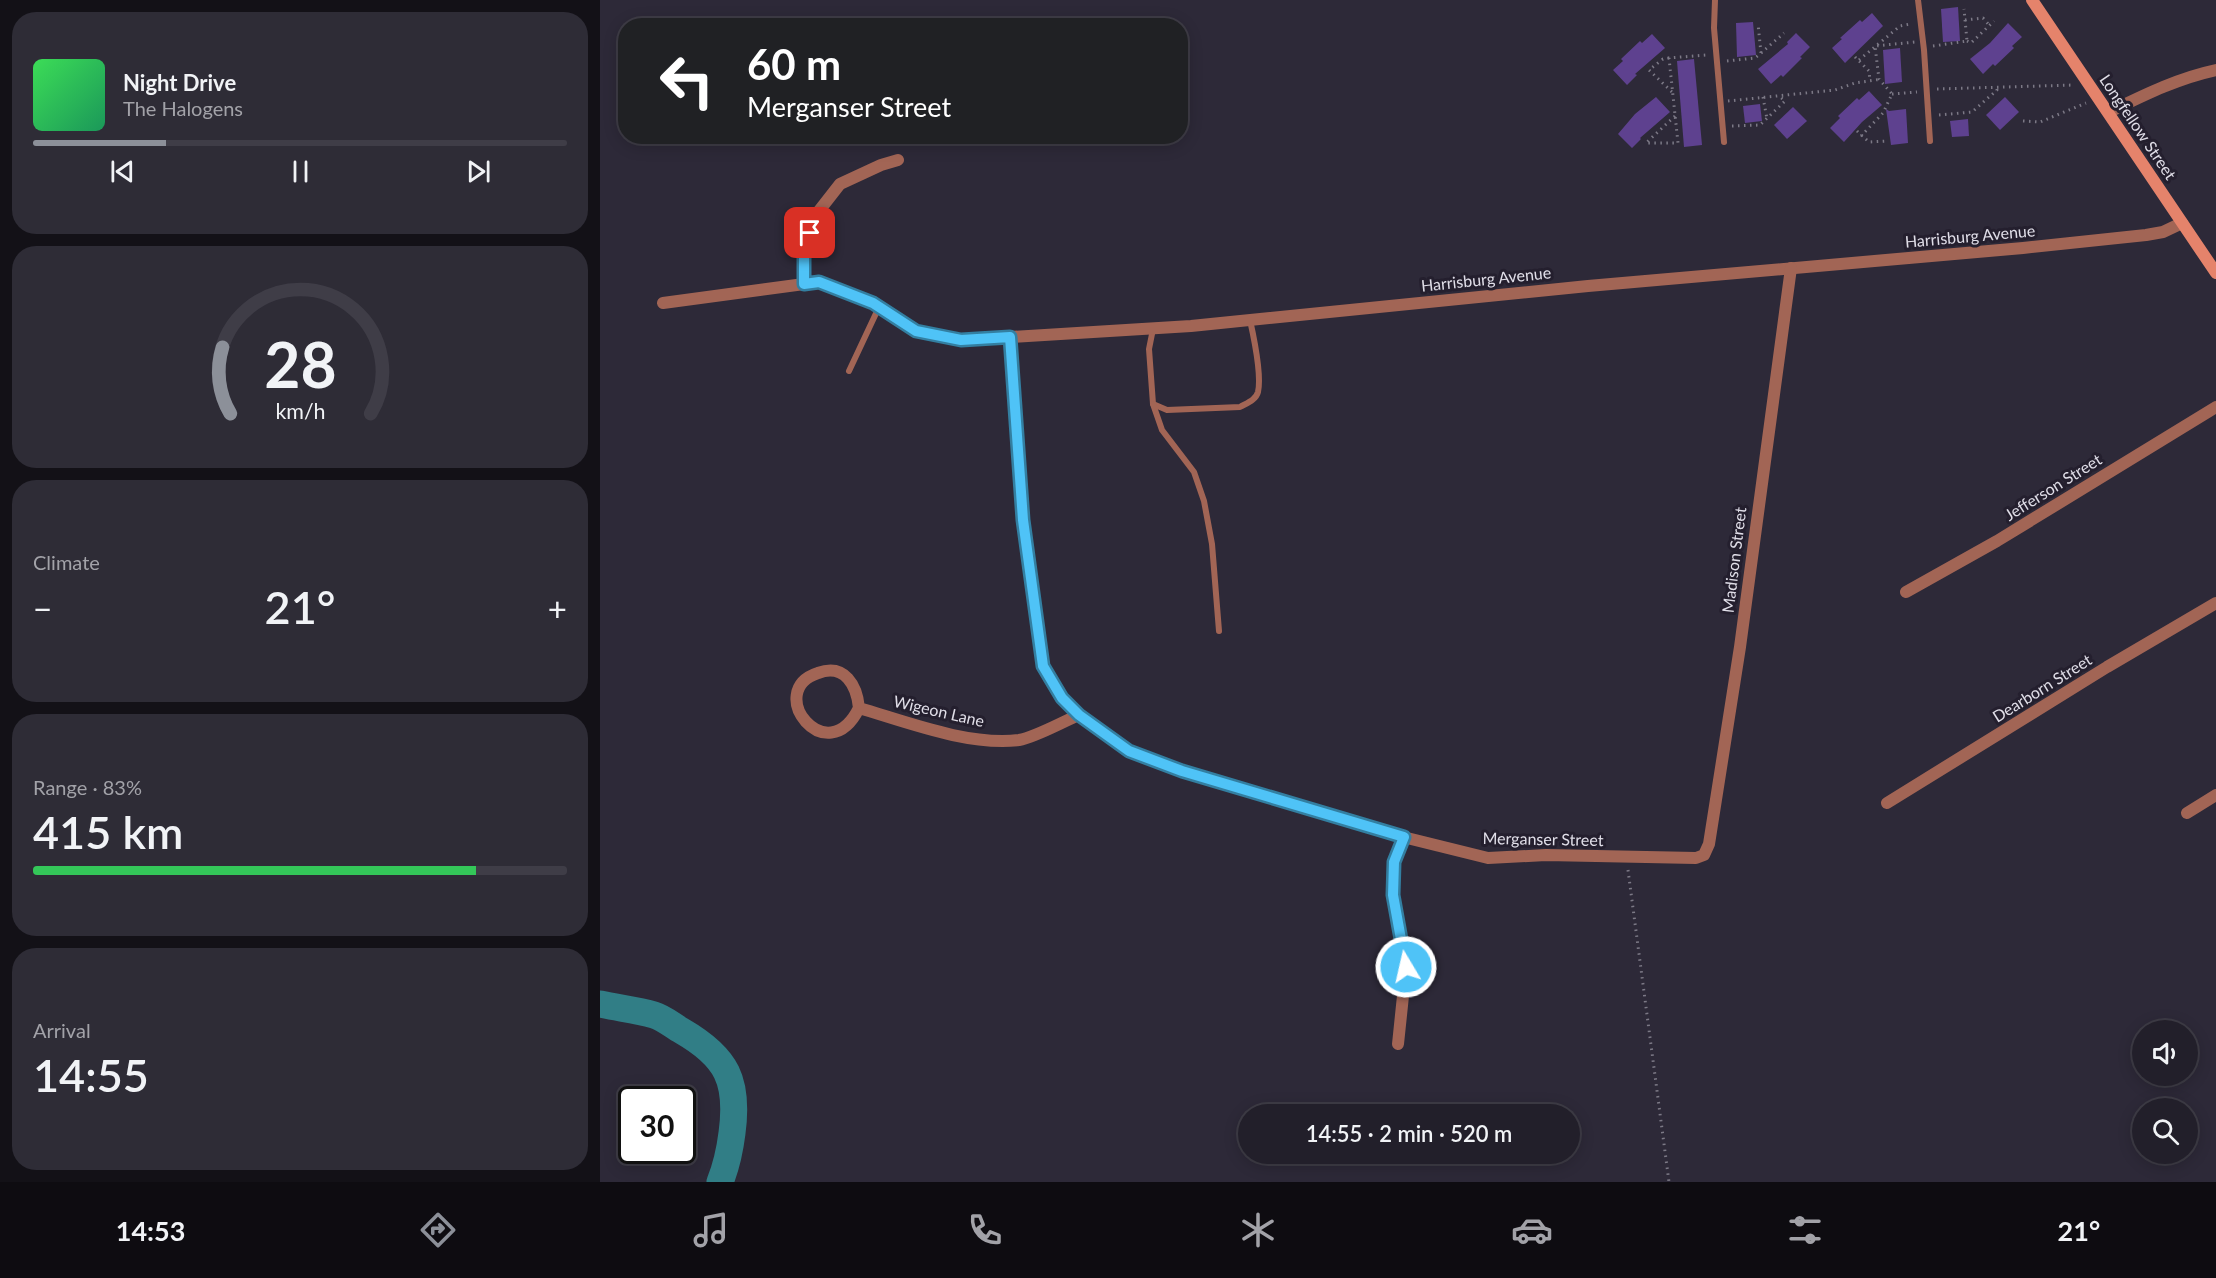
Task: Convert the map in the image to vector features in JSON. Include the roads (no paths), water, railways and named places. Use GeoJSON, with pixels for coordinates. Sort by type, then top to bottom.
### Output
{"type":"FeatureCollection","features":[{"type":"Feature","properties":{"kind":"street","name":"Longfellow Street"},"geometry":{"type":"LineString","coordinates":[[2032,0],[2216,273]]}},
{"type":"Feature","properties":{"kind":"street"},"geometry":{"type":"LineString","coordinates":[[2109,112],[2159,88],[2193,75],[2216,70]]}},
{"type":"Feature","properties":{"kind":"street"},"geometry":{"type":"LineString","coordinates":[[804,284],[804,249],[815,216],[840,184],[881,165],[898,160]]}},
{"type":"Feature","properties":{"kind":"street","name":"Harrisburg Avenue"},"geometry":{"type":"LineString","coordinates":[[663,303],[819,282],[880,307],[916,331],[961,340],[1153,329],[1588,286],[2123,238],[2163,232],[2182,223]]}},
{"type":"Feature","properties":{"kind":"street","name":"Madison Street"},"geometry":{"type":"LineString","coordinates":[[1704,855],[1709,843],[1740,647],[1791,268]]}},
{"type":"Feature","properties":{"kind":"street","name":"Merganser Street"},"geometry":{"type":"LineString","coordinates":[[1010,337],[1023,520],[1043,666],[1062,698],[1079,715],[1129,751],[1182,771],[1404,837],[1488,858],[1546,855],[1696,858],[1704,855]]}},
{"type":"Feature","properties":{"kind":"street","name":"Jefferson Street"},"geometry":{"type":"LineString","coordinates":[[1906,592],[1997,541],[2216,407]]}},
{"type":"Feature","properties":{"kind":"street","name":"Dearborn Street"},"geometry":{"type":"LineString","coordinates":[[1887,803],[2107,667],[2216,603]]}},
{"type":"Feature","properties":{"kind":"street"},"geometry":{"type":"LineString","coordinates":[[821,671],[838,672],[852,681],[858,694],[860,708],[853,720],[842,730],[828,733],[813,729],[800,717],[796,701],[799,686],[808,676],[821,671]]}},
{"type":"Feature","properties":{"kind":"street","name":"Wigeon Lane"},"geometry":{"type":"LineString","coordinates":[[860,708],[937,730],[983,740],[1020,740],[1079,715]]}},
{"type":"Feature","properties":{"kind":"street"},"geometry":{"type":"LineString","coordinates":[[2187,813],[2216,795]]}},
{"type":"Feature","properties":{"kind":"street"},"geometry":{"type":"LineString","coordinates":[[1398,1044],[1406,967],[1393,895],[1394,862],[1404,837]]}},
{"type":"Feature","properties":{"kind":"lane"},"geometry":{"type":"LineString","coordinates":[[1714,0],[1724,142]]}},
{"type":"Feature","properties":{"kind":"lane"},"geometry":{"type":"LineString","coordinates":[[1917,0],[1921,22],[1930,141]]}},
{"type":"Feature","properties":{"kind":"lane"},"geometry":{"type":"LineString","coordinates":[[849,371],[880,307]]}},
{"type":"Feature","properties":{"kind":"lane"},"geometry":{"type":"LineString","coordinates":[[1154,404],[1167,410],[1240,406],[1251,402],[1258,393],[1257,356],[1250,320]]}},
{"type":"Feature","properties":{"kind":"lane"},"geometry":{"type":"LineString","coordinates":[[1153,329],[1149,349],[1154,404],[1162,430],[1194,472],[1204,501],[1213,552],[1219,631]]}},
{"type":"Feature","properties":{"kind":"waterway"},"geometry":{"type":"LineString","coordinates":[[600,1004],[661,1018],[710,1051],[727,1072],[731,1085],[734,1115],[729,1152],[720,1182]]}}]}
